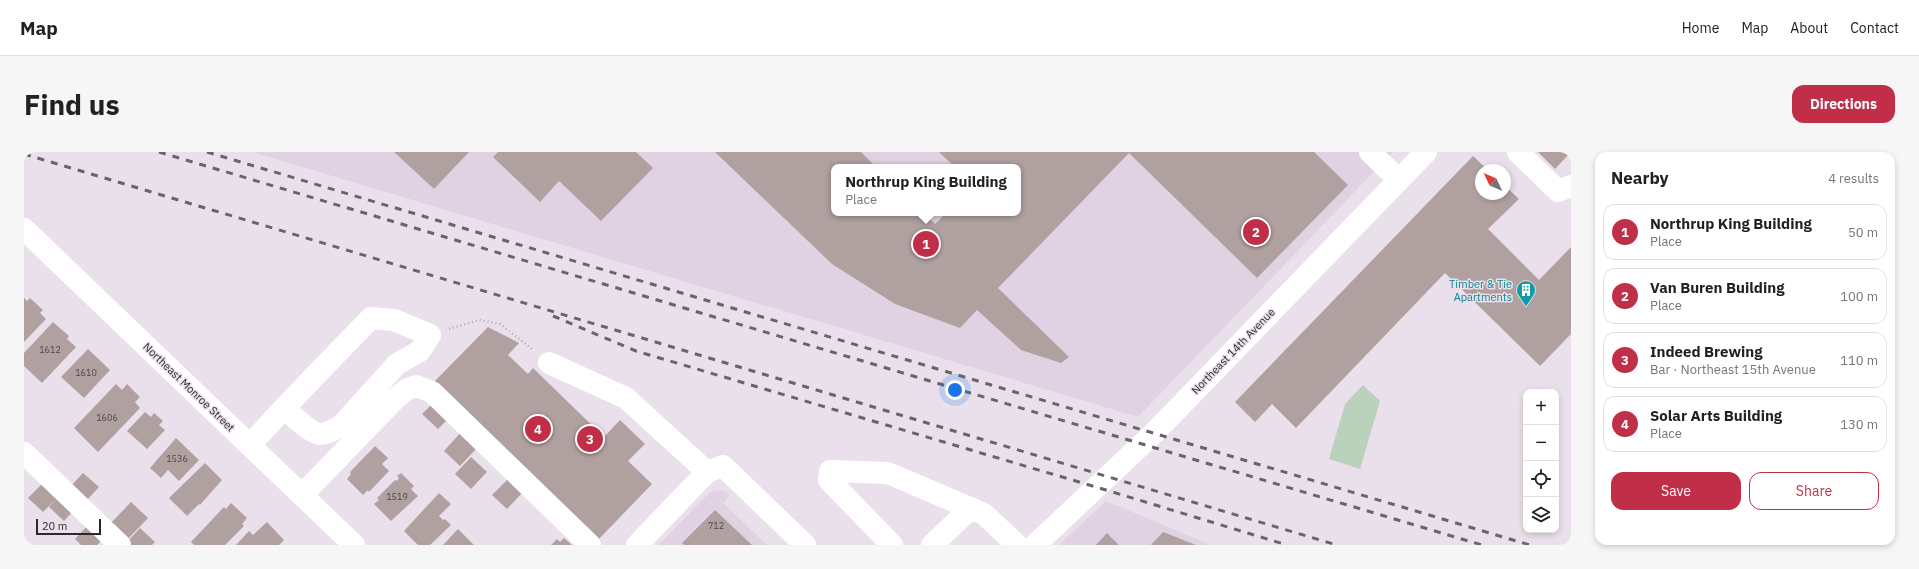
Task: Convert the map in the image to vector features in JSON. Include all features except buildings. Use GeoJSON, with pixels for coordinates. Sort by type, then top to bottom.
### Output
{"type":"FeatureCollection","features":[{"type":"Feature","properties":{"kind":"street"},"geometry":{"type":"LineString","coordinates":[[1370,152],[1399,180]]}},
{"type":"Feature","properties":{"kind":"street","name":"Northeast 14th Avenue"},"geometry":{"type":"LineString","coordinates":[[1035,545],[1154,433],[1426,152]]}},
{"type":"Feature","properties":{"kind":"street"},"geometry":{"type":"LineString","coordinates":[[1518,152],[1558,191],[1571,186]]}},
{"type":"Feature","properties":{"kind":"street","name":"Northeast Monroe Street"},"geometry":{"type":"LineString","coordinates":[[24,229],[354,545]]}},
{"type":"Feature","properties":{"kind":"street"},"geometry":{"type":"LineString","coordinates":[[250,445],[284,408],[371,318],[394,320],[425,343],[397,364],[340,426],[329,432],[320,434],[308,428],[284,408]]}},
{"type":"Feature","properties":{"kind":"street"},"geometry":{"type":"LineString","coordinates":[[549,363],[626,398],[715,469],[805,545]]}},
{"type":"Feature","properties":{"kind":"street"},"geometry":{"type":"LineString","coordinates":[[302,495],[395,399],[406,390],[416,386],[432,392],[590,545]]}},
{"type":"Feature","properties":{"kind":"street"},"geometry":{"type":"LineString","coordinates":[[24,453],[120,545]]}},
{"type":"Feature","properties":{"kind":"street"},"geometry":{"type":"LineString","coordinates":[[641,544],[715,469]]}},
{"type":"Feature","properties":{"kind":"street"},"geometry":{"type":"LineString","coordinates":[[892,545],[830,480],[830,471],[888,473],[984,514],[1017,545]]}},
{"type":"Feature","properties":{"kind":"street"},"geometry":{"type":"LineString","coordinates":[[932,545],[971,508]]}},
{"type":"Feature","properties":{"kind":"path"},"geometry":{"type":"LineString","coordinates":[[425,343],[479,320],[500,324],[549,363]]}},
{"type":"Feature","properties":{"kind":"shaded area"},"geometry":{"type":"Polygon","coordinates":[[[252,152],[1393,152],[1138,417],[252,152]]]}},
{"type":"Feature","properties":{"kind":"shaded area"},"geometry":{"type":"Polygon","coordinates":[[[721,490],[728,493],[729,496],[723,503],[767,545],[659,545],[710,492],[721,490]]]}},
{"type":"Feature","properties":{"kind":"shaded area"},"geometry":{"type":"Polygon","coordinates":[[[1106,501],[1211,545],[1059,545],[1106,501]]]}},
{"type":"Feature","properties":{"kind":"green space"},"geometry":{"type":"Polygon","coordinates":[[[1363,385],[1380,401],[1360,469],[1329,459],[1345,404],[1363,385]]]}},
{"type":"Feature","properties":{"kind":"railway"},"geometry":{"type":"LineString","coordinates":[[159,152],[1482,545]]}},
{"type":"Feature","properties":{"kind":"railway"},"geometry":{"type":"LineString","coordinates":[[207,152],[1530,545]]}},
{"type":"Feature","properties":{"kind":"railway"},"geometry":{"type":"LineString","coordinates":[[24,154],[1337,545]]}},
{"type":"Feature","properties":{"kind":"railway"},"geometry":{"type":"LineString","coordinates":[[553,316],[636,351],[1287,545]]}},
{"type":"Feature","properties":{"kind":"place","name":"Van Buren Building"},"geometry":{"type":"Point","coordinates":[1256,232]}},
{"type":"Feature","properties":{"kind":"place","name":"Northrup King Building"},"geometry":{"type":"Point","coordinates":[926,244]}},
{"type":"Feature","properties":{"kind":"place","name":"Timber & Tie Apartments"},"geometry":{"type":"Point","coordinates":[1526,307]}},
{"type":"Feature","properties":{"kind":"place","name":"Solar Arts Building"},"geometry":{"type":"Point","coordinates":[538,429]}},
{"type":"Feature","properties":{"kind":"place","name":"Indeed Brewing"},"geometry":{"type":"Point","coordinates":[590,439]}}]}
